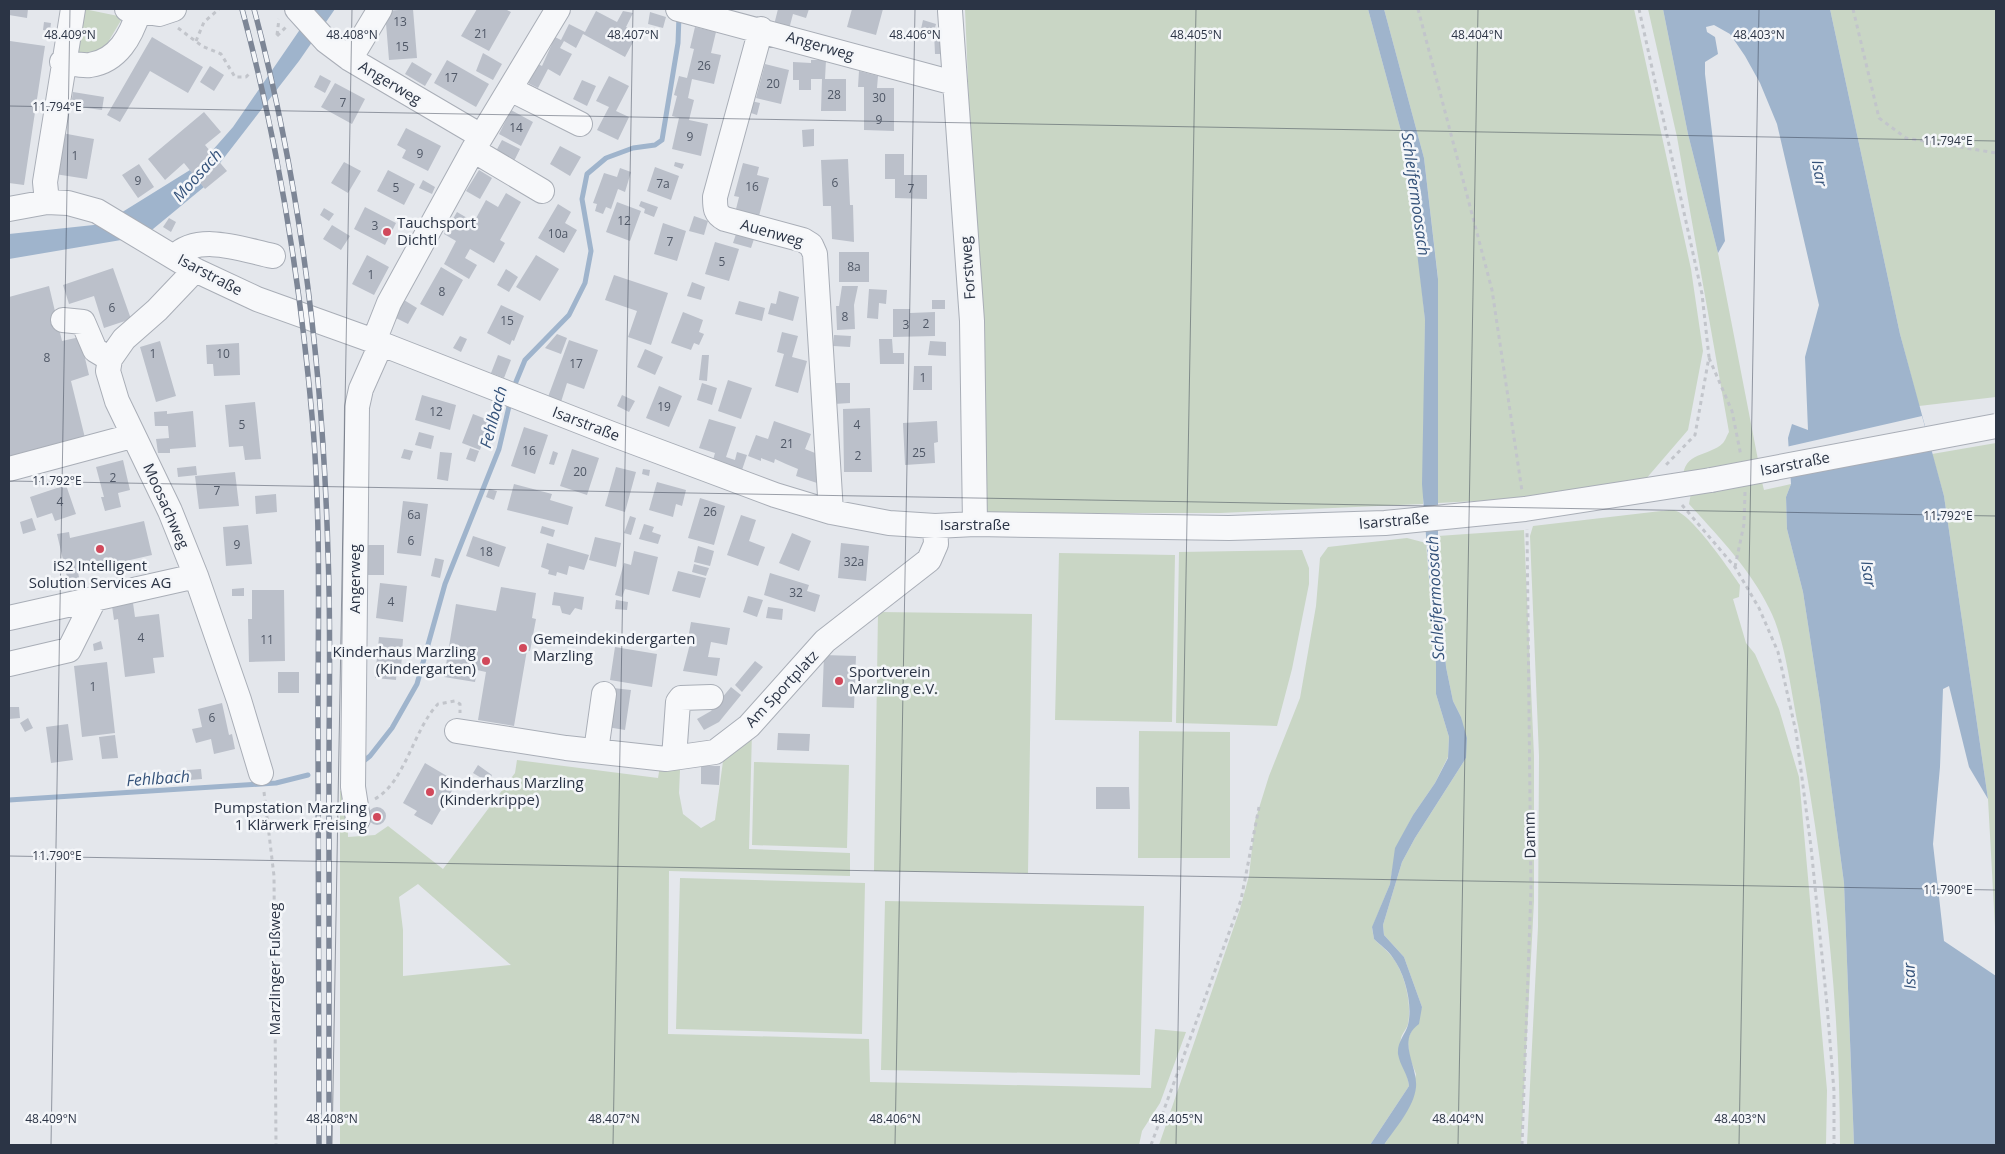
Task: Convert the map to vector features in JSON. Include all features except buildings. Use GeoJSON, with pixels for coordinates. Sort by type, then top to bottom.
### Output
{"type":"FeatureCollection","features":[{"type":"Feature","properties":{"kind":"street"},"geometry":{"type":"LineString","coordinates":[[47,202],[45,182],[62,62],[73,9]]}},
{"type":"Feature","properties":{"kind":"street","name":"Angerweg"},"geometry":{"type":"LineString","coordinates":[[380,9],[350,59],[477,143],[542,192]]}},
{"type":"Feature","properties":{"kind":"street","name":"Angerweg"},"geometry":{"type":"LineString","coordinates":[[355,803],[357,407],[361,389],[395,291],[477,143],[558,9]]}},
{"type":"Feature","properties":{"kind":"street"},"geometry":{"type":"LineString","coordinates":[[62,62],[89,65],[113,57],[132,32],[133,10],[174,17]]}},
{"type":"Feature","properties":{"kind":"street","name":"Angerweg"},"geometry":{"type":"LineString","coordinates":[[682,10],[761,29],[954,83]]}},
{"type":"Feature","properties":{"kind":"street","name":"Forstweg"},"geometry":{"type":"LineString","coordinates":[[950,11],[972,321],[975,524]]}},
{"type":"Feature","properties":{"kind":"street"},"geometry":{"type":"LineString","coordinates":[[292,13],[350,59]]}},
{"type":"Feature","properties":{"kind":"street","name":"Auenweg"},"geometry":{"type":"LineString","coordinates":[[761,29],[715,197],[715,208],[718,215],[725,219],[803,240],[811,245],[815,254],[831,512]]}},
{"type":"Feature","properties":{"kind":"street"},"geometry":{"type":"LineString","coordinates":[[510,89],[580,124]]}},
{"type":"Feature","properties":{"kind":"street","name":"Isarstraße"},"geometry":{"type":"LineString","coordinates":[[9,209],[47,202],[84,206],[110,217],[195,270],[257,300],[377,343],[775,495],[831,512],[889,523],[935,526],[975,524],[1229,528],[1385,523],[1525,509],[1650,491],[1996,426]]}},
{"type":"Feature","properties":{"kind":"street"},"geometry":{"type":"LineString","coordinates":[[174,257],[188,248],[205,244],[273,256]]}},
{"type":"Feature","properties":{"kind":"street"},"geometry":{"type":"LineString","coordinates":[[63,320],[83,322],[95,350],[110,359],[124,339],[157,310],[195,270]]}},
{"type":"Feature","properties":{"kind":"street","name":"Moosachweg"},"geometry":{"type":"LineString","coordinates":[[110,359],[108,371],[111,383],[132,436],[170,511],[196,576],[239,700],[262,784]]}},
{"type":"Feature","properties":{"kind":"street"},"geometry":{"type":"LineString","coordinates":[[9,469],[132,436]]}},
{"type":"Feature","properties":{"kind":"street","name":"Am Sportplatz"},"geometry":{"type":"LineString","coordinates":[[457,731],[666,759],[715,752],[749,726],[826,641],[929,560],[936,544],[935,526]]}},
{"type":"Feature","properties":{"kind":"street"},"geometry":{"type":"LineString","coordinates":[[9,618],[196,576]]}},
{"type":"Feature","properties":{"kind":"street"},"geometry":{"type":"LineString","coordinates":[[9,664],[68,650],[94,600]]}},
{"type":"Feature","properties":{"kind":"street"},"geometry":{"type":"LineString","coordinates":[[596,751],[604,694]]}},
{"type":"Feature","properties":{"kind":"street"},"geometry":{"type":"LineString","coordinates":[[674,758],[678,702],[681,698],[710,697]]}},
{"type":"Feature","properties":{"kind":"path"},"geometry":{"type":"LineString","coordinates":[[196,41],[204,22],[219,9]]}},
{"type":"Feature","properties":{"kind":"path"},"geometry":{"type":"LineString","coordinates":[[1418,9],[1492,290],[1522,492]]}},
{"type":"Feature","properties":{"kind":"path"},"geometry":{"type":"LineString","coordinates":[[1639,9],[1702,294],[1709,357],[1695,435],[1653,478],[1650,491]]}},
{"type":"Feature","properties":{"kind":"path"},"geometry":{"type":"LineString","coordinates":[[1853,9],[1879,118],[1906,138],[1996,153]]}},
{"type":"Feature","properties":{"kind":"path"},"geometry":{"type":"LineString","coordinates":[[277,36],[279,20],[292,13]]}},
{"type":"Feature","properties":{"kind":"path"},"geometry":{"type":"LineString","coordinates":[[174,17],[196,41],[221,54],[235,77],[246,77],[251,72]]}},
{"type":"Feature","properties":{"kind":"path"},"geometry":{"type":"LineString","coordinates":[[1679,502],[1735,567],[1759,608],[1778,652],[1796,732],[1811,847],[1831,1053],[1834,1145]]}},
{"type":"Feature","properties":{"kind":"path","name":"Damm"},"geometry":{"type":"LineString","coordinates":[[1522,1145],[1531,890],[1527,525]]}},
{"type":"Feature","properties":{"kind":"path"},"geometry":{"type":"LineString","coordinates":[[355,803],[375,800],[388,790],[424,722],[438,704],[455,701],[460,704],[457,731]]}},
{"type":"Feature","properties":{"kind":"path","name":"Marzlinger Fußweg"},"geometry":{"type":"LineString","coordinates":[[262,784],[274,876],[276,1145]]}},
{"type":"Feature","properties":{"kind":"path"},"geometry":{"type":"LineString","coordinates":[[1151,1145],[1241,900],[1259,807]]}},
{"type":"Feature","properties":{"kind":"green space"},"geometry":{"type":"Polygon","coordinates":[[[84,9],[123,17],[101,54],[76,53],[84,9]]]}},
{"type":"Feature","properties":{"kind":"green space"},"geometry":{"type":"Polygon","coordinates":[[[965,9],[1368,9],[1404,142],[1415,224],[1425,320],[1423,504],[1220,513],[986,513],[965,9]]]}},
{"type":"Feature","properties":{"kind":"green space"},"geometry":{"type":"Polygon","coordinates":[[[1384,9],[1634,9],[1691,269],[1703,351],[1688,430],[1645,480],[1515,499],[1438,503],[1438,278],[1424,158],[1384,9]]]}},
{"type":"Feature","properties":{"kind":"green space"},"geometry":{"type":"Polygon","coordinates":[[[1648,9],[1663,9],[1688,134],[1718,253],[1759,465],[1683,479],[1687,464],[1692,459],[1711,451],[1724,442],[1729,432],[1677,137],[1648,9]]]}},
{"type":"Feature","properties":{"kind":"green space"},"geometry":{"type":"Polygon","coordinates":[[[1830,9],[1996,9],[1996,397],[1919,406],[1900,334],[1830,9]]]}},
{"type":"Feature","properties":{"kind":"green space"},"geometry":{"type":"Polygon","coordinates":[[[1996,443],[1996,945],[1988,799],[1944,496],[1932,454],[1996,443]]]}},
{"type":"Feature","properties":{"kind":"green space"},"geometry":{"type":"Polygon","coordinates":[[[1761,478],[1764,490],[1791,484],[1786,497],[1787,529],[1803,592],[1844,883],[1854,1145],[1840,1145],[1834,987],[1823,882],[1816,829],[1790,681],[1779,634],[1775,620],[1753,580],[1733,553],[1689,504],[1691,493],[1761,478]]]}},
{"type":"Feature","properties":{"kind":"green space"},"geometry":{"type":"Polygon","coordinates":[[[1661,511],[1676,511],[1691,522],[1701,532],[1740,585],[1739,597],[1733,599],[1746,643],[1755,654],[1779,709],[1799,777],[1827,1090],[1826,1145],[1527,1145],[1538,927],[1539,756],[1530,536],[1533,526],[1661,511]]]}},
{"type":"Feature","properties":{"kind":"green space"},"geometry":{"type":"Polygon","coordinates":[[[1524,530],[1534,756],[1534,901],[1521,1145],[1384,1145],[1408,1108],[1416,1074],[1409,1056],[1408,1039],[1422,1007],[1404,957],[1384,935],[1383,925],[1402,862],[1415,838],[1466,758],[1461,717],[1453,701],[1446,667],[1438,536],[1524,530]]]}},
{"type":"Feature","properties":{"kind":"green space"},"geometry":{"type":"Polygon","coordinates":[[[1407,538],[1426,543],[1436,665],[1436,694],[1449,737],[1448,757],[1435,783],[1413,815],[1396,848],[1390,884],[1372,928],[1374,939],[1393,958],[1404,981],[1409,1016],[1402,1036],[1400,1050],[1409,1086],[1370,1145],[1159,1145],[1240,909],[1249,876],[1255,821],[1269,776],[1300,698],[1316,606],[1320,558],[1328,547],[1407,538]]]}},
{"type":"Feature","properties":{"kind":"green space"},"geometry":{"type":"Polygon","coordinates":[[[1302,550],[1309,568],[1309,584],[1292,669],[1277,726],[1176,723],[1179,552],[1302,550]]]}},
{"type":"Feature","properties":{"kind":"green space"},"geometry":{"type":"Polygon","coordinates":[[[1059,553],[1175,555],[1172,722],[1055,720],[1059,553]]]}},
{"type":"Feature","properties":{"kind":"green space"},"geometry":{"type":"Polygon","coordinates":[[[878,612],[1032,614],[1028,873],[874,871],[878,612]]]}},
{"type":"Feature","properties":{"kind":"green space"},"geometry":{"type":"Polygon","coordinates":[[[752,731],[749,849],[850,853],[850,876],[669,871],[668,1034],[869,1039],[870,1082],[1151,1088],[1155,1029],[1186,1032],[1160,1103],[1142,1131],[1139,1145],[340,1145],[340,791],[347,790],[348,837],[375,835],[388,826],[443,869],[515,773],[517,760],[658,778],[660,766],[680,770],[679,793],[683,814],[701,828],[715,820],[724,754],[752,731]],[[418,884],[399,897],[403,930],[403,976],[511,965],[418,884]]]}},
{"type":"Feature","properties":{"kind":"green space"},"geometry":{"type":"Polygon","coordinates":[[[1139,731],[1230,732],[1230,858],[1138,858],[1139,731]]]}},
{"type":"Feature","properties":{"kind":"green space"},"geometry":{"type":"Polygon","coordinates":[[[754,762],[849,765],[847,848],[752,845],[754,762]]]}},
{"type":"Feature","properties":{"kind":"green space"},"geometry":{"type":"Polygon","coordinates":[[[680,878],[865,883],[862,1034],[676,1029],[680,878]]]}},
{"type":"Feature","properties":{"kind":"green space"},"geometry":{"type":"Polygon","coordinates":[[[885,901],[1144,906],[1140,1075],[881,1070],[885,901]]]}},
{"type":"Feature","properties":{"kind":"water"},"geometry":{"type":"Polygon","coordinates":[[[314,9],[335,9],[299,61],[220,163],[211,152],[233,127],[314,9]]]}},
{"type":"Feature","properties":{"kind":"water","name":"Schleifermoosach"},"geometry":{"type":"Polygon","coordinates":[[[1368,9],[1384,9],[1424,158],[1438,279],[1438,557],[1446,667],[1453,701],[1461,717],[1467,738],[1466,758],[1415,838],[1402,862],[1383,925],[1384,935],[1404,957],[1422,1007],[1419,1024],[1412,1030],[1408,1045],[1416,1079],[1415,1095],[1408,1110],[1384,1145],[1370,1145],[1409,1086],[1398,1050],[1408,1025],[1409,999],[1401,972],[1387,950],[1374,939],[1372,927],[1390,884],[1395,848],[1448,758],[1449,737],[1436,694],[1436,665],[1422,484],[1425,320],[1404,142],[1368,9]]]}},
{"type":"Feature","properties":{"kind":"water","name":"Isar"},"geometry":{"type":"Polygon","coordinates":[[[1663,9],[1830,9],[1900,334],[1944,496],[1988,799],[1969,767],[1949,686],[1943,689],[1940,767],[1933,844],[1944,941],[1996,976],[1996,1145],[1854,1145],[1844,883],[1803,592],[1787,529],[1786,497],[1791,484],[1788,438],[1792,424],[1808,430],[1805,357],[1819,305],[1777,124],[1760,83],[1745,56],[1730,34],[1714,25],[1706,27],[1707,32],[1715,37],[1718,54],[1705,62],[1705,74],[1725,241],[1718,253],[1688,134],[1663,9]]]}},
{"type":"Feature","properties":{"kind":"water"},"geometry":{"type":"Polygon","coordinates":[[[190,170],[204,187],[153,229],[127,239],[9,259],[9,234],[103,224],[190,170]]]}},
{"type":"Feature","properties":{"kind":"pier"},"geometry":{"type":"Polygon","coordinates":[[[1922,416],[1930,445],[1789,464],[1786,447],[1922,416]]]}},
{"type":"Feature","properties":{"kind":"waterway","name":"Fehlbach"},"geometry":{"type":"LineString","coordinates":[[513,389],[525,360],[569,315],[585,283],[591,251],[582,199],[587,174],[606,158],[633,148],[655,145],[662,140],[678,43],[679,16]]}},
{"type":"Feature","properties":{"kind":"waterway","name":"Fehlbach"},"geometry":{"type":"LineString","coordinates":[[360,764],[370,756],[392,728],[417,684],[445,584],[499,449],[510,402]]}},
{"type":"Feature","properties":{"kind":"waterway","name":"Fehlbach"},"geometry":{"type":"LineString","coordinates":[[9,800],[276,783],[308,775]]}},
{"type":"Feature","properties":{"kind":"railway"},"geometry":{"type":"LineString","coordinates":[[242,9],[267,112],[287,216],[302,322],[316,464],[318,574],[319,1145]]}},
{"type":"Feature","properties":{"kind":"railway"},"geometry":{"type":"LineString","coordinates":[[254,9],[285,143],[297,211],[307,279],[321,416],[329,581],[329,1145]]}},
{"type":"Feature","properties":{"kind":"place","name":"Tauchsport Dichtl"},"geometry":{"type":"Point","coordinates":[387,232]}},
{"type":"Feature","properties":{"kind":"place","name":"iS2 Intelligent Solution Services AG"},"geometry":{"type":"Point","coordinates":[100,549]}},
{"type":"Feature","properties":{"kind":"place","name":"Gemeindekindergarten Marzling"},"geometry":{"type":"Point","coordinates":[523,648]}},
{"type":"Feature","properties":{"kind":"place","name":"Kinderhaus Marzling (Kindergarten)"},"geometry":{"type":"Point","coordinates":[486,661]}},
{"type":"Feature","properties":{"kind":"place","name":"Sportverein Marzling e.V."},"geometry":{"type":"Point","coordinates":[839,681]}},
{"type":"Feature","properties":{"kind":"place","name":"Kinderhaus Marzling (Kinderkrippe)"},"geometry":{"type":"Point","coordinates":[430,792]}},
{"type":"Feature","properties":{"kind":"place","name":"Pumpstation Marzling 1 Klärwerk Freising"},"geometry":{"type":"Point","coordinates":[377,817]}},
{"type":"Feature","properties":{"kind":"water label","name":"Moosach"},"geometry":{"type":"Point","coordinates":[197,175]}}]}
